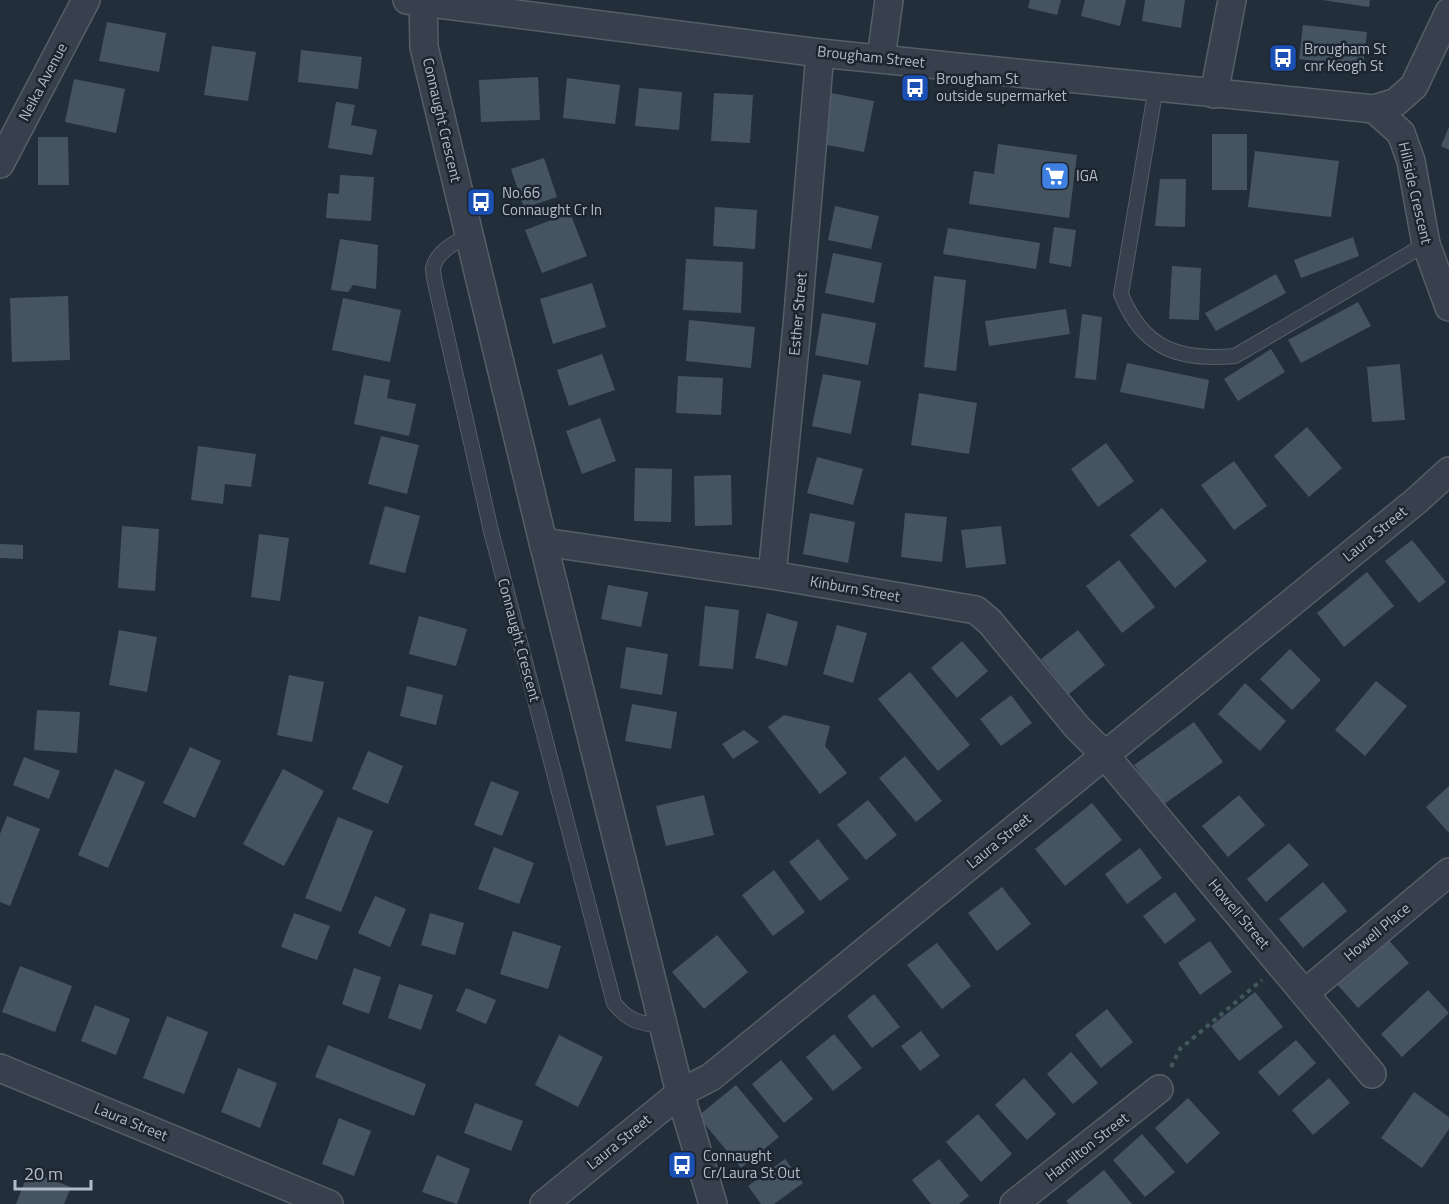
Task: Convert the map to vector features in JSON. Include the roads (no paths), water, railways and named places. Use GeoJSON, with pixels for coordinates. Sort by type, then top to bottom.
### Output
{"type":"FeatureCollection","features":[{"type":"Feature","properties":{"kind":"street","name":"Neika Avenue"},"geometry":{"type":"LineString","coordinates":[[0,165],[86,0]]}},
{"type":"Feature","properties":{"kind":"street"},"geometry":{"type":"LineString","coordinates":[[881,58],[890,0]]}},
{"type":"Feature","properties":{"kind":"street"},"geometry":{"type":"LineString","coordinates":[[1214,94],[1232,0]]}},
{"type":"Feature","properties":{"kind":"street","name":"Brougham Street"},"geometry":{"type":"LineString","coordinates":[[414,2],[820,52],[1374,109]]}},
{"type":"Feature","properties":{"kind":"street","name":"Connaught Crescent"},"geometry":{"type":"LineString","coordinates":[[414,2],[543,542],[680,1093],[713,1204]]}},
{"type":"Feature","properties":{"kind":"street"},"geometry":{"type":"LineString","coordinates":[[1374,109],[1396,102],[1413,86],[1449,12]]}},
{"type":"Feature","properties":{"kind":"street","name":"Esther Street"},"geometry":{"type":"LineString","coordinates":[[772,575],[797,326],[820,52]]}},
{"type":"Feature","properties":{"kind":"street","name":"Hillside Crescent"},"geometry":{"type":"LineString","coordinates":[[1374,109],[1401,133],[1411,161],[1426,244],[1449,307]]}},
{"type":"Feature","properties":{"kind":"street","name":"Laura Street"},"geometry":{"type":"LineString","coordinates":[[544,1204],[680,1093],[711,1077],[1416,501],[1449,471]]}},
{"type":"Feature","properties":{"kind":"street","name":"Kinburn Street"},"geometry":{"type":"LineString","coordinates":[[543,542],[772,575],[976,610],[990,622],[1077,727],[1104,754]]}},
{"type":"Feature","properties":{"kind":"street","name":"Howell Street"},"geometry":{"type":"LineString","coordinates":[[1104,754],[1372,1074]]}},
{"type":"Feature","properties":{"kind":"street","name":"Howell Place"},"geometry":{"type":"LineString","coordinates":[[1305,993],[1449,872]]}},
{"type":"Feature","properties":{"kind":"street","name":"Laura Street"},"geometry":{"type":"LineString","coordinates":[[0,1068],[329,1204]]}},
{"type":"Feature","properties":{"kind":"street","name":"Hamilton Street"},"geometry":{"type":"LineString","coordinates":[[1014,1204],[1159,1089]]}},
{"type":"Feature","properties":{"kind":"lane"},"geometry":{"type":"LineString","coordinates":[[1156,87],[1121,294],[1137,325],[1163,349],[1216,357],[1235,356],[1426,244]]}},
{"type":"Feature","properties":{"kind":"lane","name":"Connaught Crescent"},"geometry":{"type":"LineString","coordinates":[[469,235],[440,255],[433,268],[491,531],[614,1003],[625,1016],[635,1021],[664,1027]]}},
{"type":"Feature","properties":{"kind":"place","name":"Brougham St cnr Keogh St"},"geometry":{"type":"Point","coordinates":[1283,58]}},
{"type":"Feature","properties":{"kind":"place","name":"Brougham St outside supermarket"},"geometry":{"type":"Point","coordinates":[915,88]}},
{"type":"Feature","properties":{"kind":"place","name":"IGA"},"geometry":{"type":"Point","coordinates":[1055,176]}},
{"type":"Feature","properties":{"kind":"place","name":"No.66 Connaught Cr In"},"geometry":{"type":"Point","coordinates":[481,202]}},
{"type":"Feature","properties":{"kind":"place","name":"Connaught Cr/Laura St Out"},"geometry":{"type":"Point","coordinates":[682,1165]}}]}
